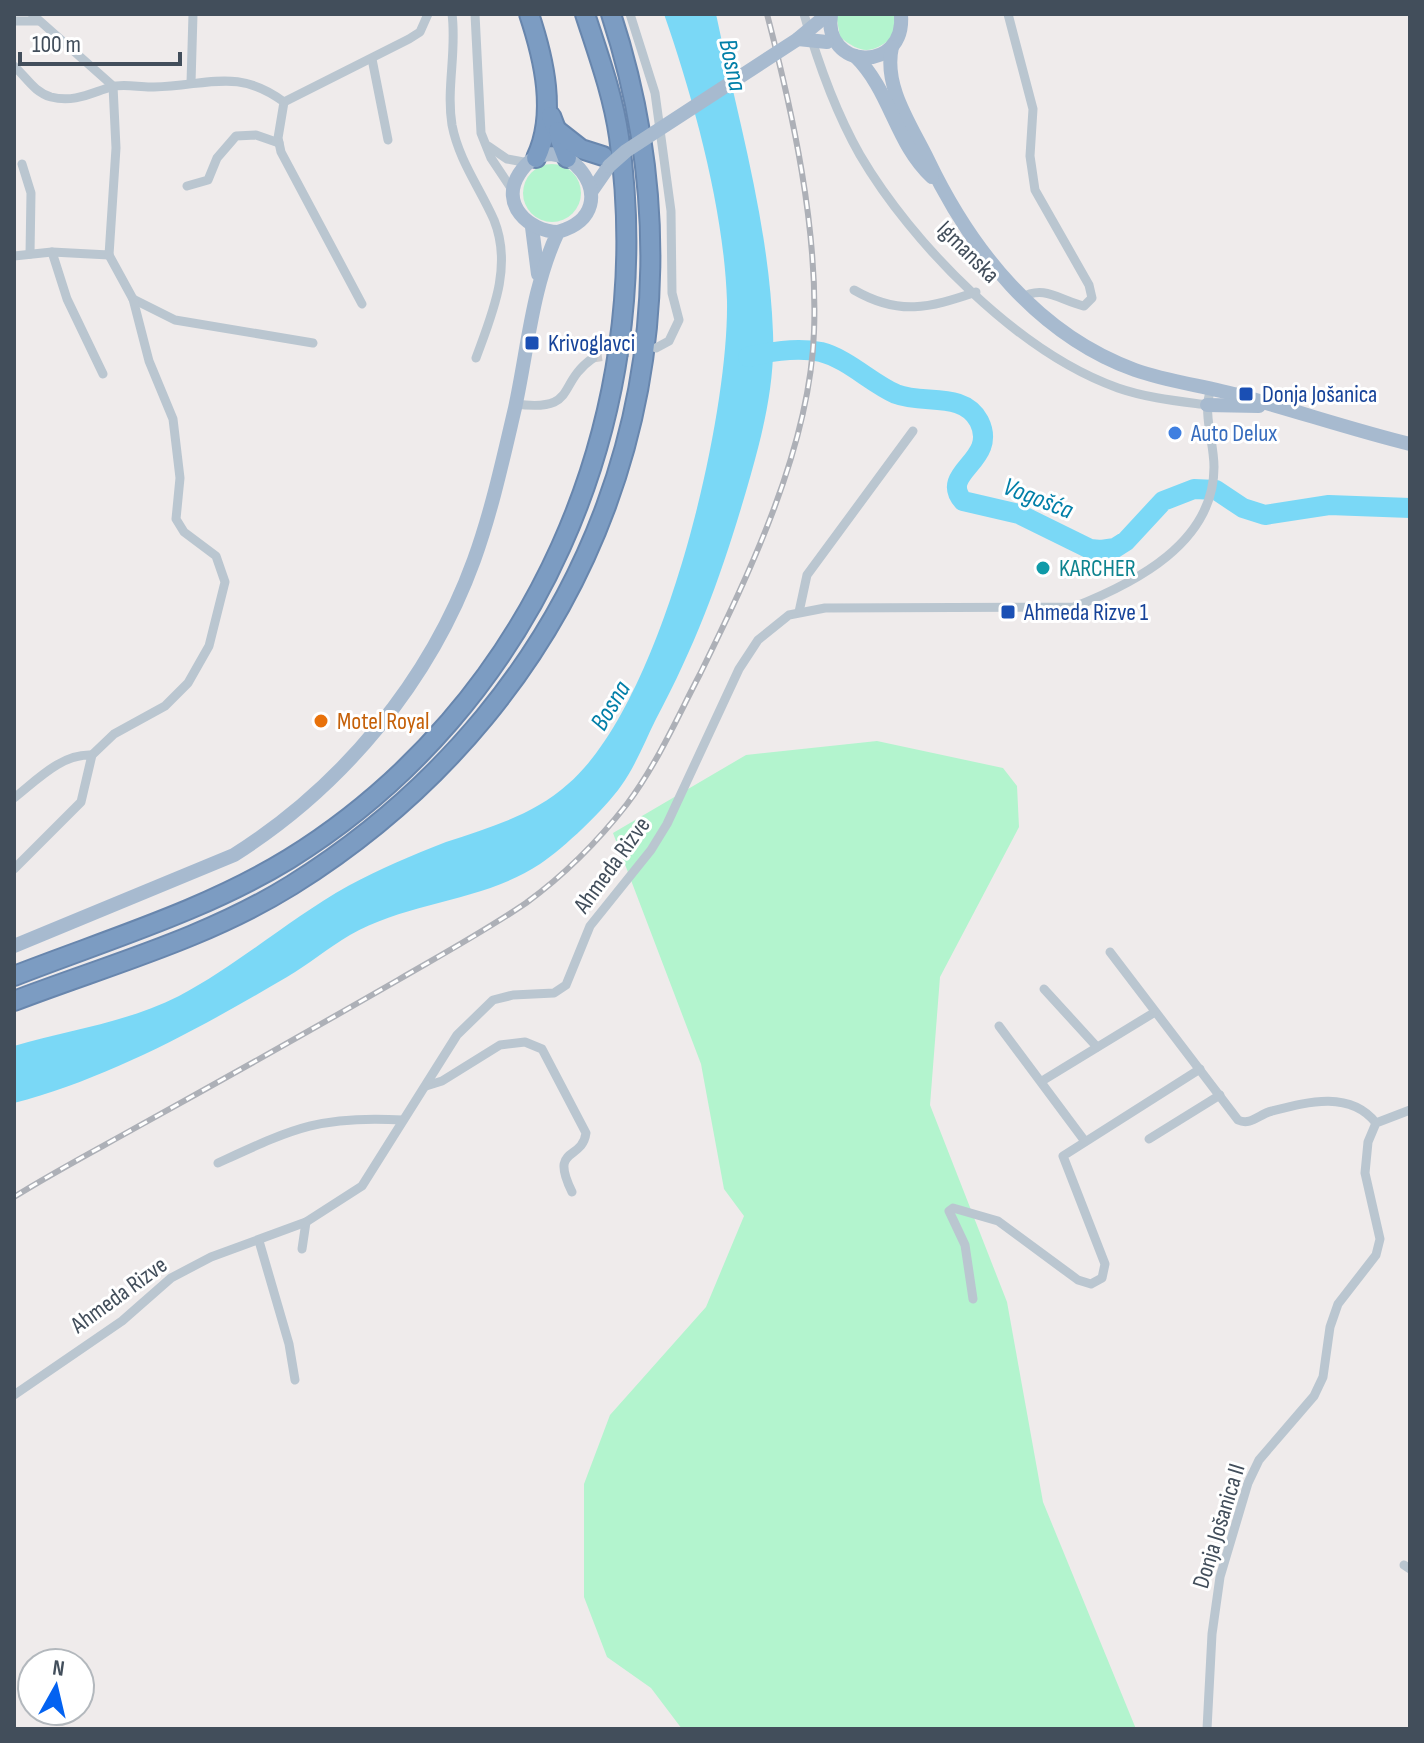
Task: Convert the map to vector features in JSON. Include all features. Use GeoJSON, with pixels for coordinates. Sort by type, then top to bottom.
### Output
{"type":"FeatureCollection","features":[{"type":"Feature","properties":{"kind":"highway"},"geometry":{"type":"LineString","coordinates":[[529,14],[542,57],[546,98],[546,130],[532,161]]}},
{"type":"Feature","properties":{"kind":"highway"},"geometry":{"type":"LineString","coordinates":[[14,976],[240,885],[288,859],[350,817],[393,781],[444,729],[494,664],[542,585],[575,520],[593,461],[616,376],[624,313],[627,255],[619,135],[585,14]]}},
{"type":"Feature","properties":{"kind":"highway"},"geometry":{"type":"LineString","coordinates":[[14,1001],[124,964],[209,928],[289,886],[355,843],[445,765],[498,700],[541,638],[605,515],[627,439],[646,348],[651,276],[649,194],[638,121],[611,14]]}},
{"type":"Feature","properties":{"kind":"highway"},"geometry":{"type":"LineString","coordinates":[[546,98],[553,125],[571,160]]}},
{"type":"Feature","properties":{"kind":"highway"},"geometry":{"type":"LineString","coordinates":[[553,125],[570,143],[606,159]]}},
{"type":"Feature","properties":{"kind":"main road"},"geometry":{"type":"LineString","coordinates":[[901,14],[899,37],[889,59],[893,85],[939,182],[1021,298],[1064,334],[1100,355],[1148,374],[1211,388],[1410,444]]}},
{"type":"Feature","properties":{"kind":"main road"},"geometry":{"type":"LineString","coordinates":[[571,160],[589,180],[590,203],[578,223],[558,232],[532,227],[517,211],[513,191],[521,170],[532,161],[546,155],[571,160],[606,159],[626,151],[798,39],[826,16],[833,44]]}},
{"type":"Feature","properties":{"kind":"main road"},"geometry":{"type":"LineString","coordinates":[[798,39],[833,44],[855,56],[872,75],[902,140],[917,162],[939,182]]}},
{"type":"Feature","properties":{"kind":"main road"},"geometry":{"type":"LineString","coordinates":[[855,56],[875,57],[892,47]]}},
{"type":"Feature","properties":{"kind":"main road"},"geometry":{"type":"LineString","coordinates":[[591,192],[606,159]]}},
{"type":"Feature","properties":{"kind":"main road"},"geometry":{"type":"LineString","coordinates":[[532,227],[538,280]]}},
{"type":"Feature","properties":{"kind":"main road"},"geometry":{"type":"LineString","coordinates":[[14,946],[234,855],[267,834],[338,772],[416,676],[455,607],[488,519],[515,404],[538,280],[558,232]]}},
{"type":"Feature","properties":{"kind":"main road"},"geometry":{"type":"LineString","coordinates":[[1207,405],[1276,406]]}},
{"type":"Feature","properties":{"kind":"street"},"geometry":{"type":"LineString","coordinates":[[191,83],[193,14]]}},
{"type":"Feature","properties":{"kind":"street"},"geometry":{"type":"LineString","coordinates":[[284,102],[420,32],[428,14]]}},
{"type":"Feature","properties":{"kind":"street"},"geometry":{"type":"LineString","coordinates":[[452,14],[452,126],[467,172],[494,219],[502,258],[498,291],[476,358]]}},
{"type":"Feature","properties":{"kind":"street"},"geometry":{"type":"LineString","coordinates":[[475,14],[478,115],[491,158],[513,191]]}},
{"type":"Feature","properties":{"kind":"street"},"geometry":{"type":"LineString","coordinates":[[630,14],[655,93],[671,211],[672,293],[679,320],[669,341],[656,348]]}},
{"type":"Feature","properties":{"kind":"street","name":"Igmanska"},"geometry":{"type":"LineString","coordinates":[[804,14],[833,101],[861,156],[911,226],[976,292],[1035,343],[1079,371],[1134,392],[1207,405]]}},
{"type":"Feature","properties":{"kind":"street"},"geometry":{"type":"LineString","coordinates":[[1008,14],[1033,109],[1030,156],[1035,190],[1089,285],[1092,298],[1084,306],[1046,292],[1031,292],[1021,298]]}},
{"type":"Feature","properties":{"kind":"street"},"geometry":{"type":"LineString","coordinates":[[14,21],[35,18],[113,86],[116,148],[109,255],[133,299],[177,441],[180,478],[176,519],[184,532],[216,556],[225,582],[209,646],[188,683],[165,706],[114,734],[92,755],[81,802],[14,869]]}},
{"type":"Feature","properties":{"kind":"street"},"geometry":{"type":"LineString","coordinates":[[372,59],[388,140]]}},
{"type":"Feature","properties":{"kind":"street"},"geometry":{"type":"LineString","coordinates":[[14,66],[31,87],[50,97],[66,99],[94,95],[113,86],[156,87],[224,79],[250,82],[284,102]]}},
{"type":"Feature","properties":{"kind":"street"},"geometry":{"type":"LineString","coordinates":[[284,102],[279,143],[289,169],[308,197],[362,304]]}},
{"type":"Feature","properties":{"kind":"street"},"geometry":{"type":"LineString","coordinates":[[187,186],[208,180],[217,158],[236,136],[256,135],[279,143]]}},
{"type":"Feature","properties":{"kind":"street"},"geometry":{"type":"LineString","coordinates":[[486,145],[507,159],[532,161]]}},
{"type":"Feature","properties":{"kind":"street"},"geometry":{"type":"LineString","coordinates":[[22,164],[31,193],[30,254]]}},
{"type":"Feature","properties":{"kind":"street"},"geometry":{"type":"LineString","coordinates":[[14,256],[52,252],[109,255]]}},
{"type":"Feature","properties":{"kind":"street"},"geometry":{"type":"LineString","coordinates":[[52,252],[67,299],[103,374]]}},
{"type":"Feature","properties":{"kind":"street"},"geometry":{"type":"LineString","coordinates":[[854,290],[878,303],[908,309],[976,292]]}},
{"type":"Feature","properties":{"kind":"street"},"geometry":{"type":"LineString","coordinates":[[133,299],[175,320],[313,343]]}},
{"type":"Feature","properties":{"kind":"street"},"geometry":{"type":"LineString","coordinates":[[515,404],[538,407],[559,401],[569,391],[575,374],[593,358]]}},
{"type":"Feature","properties":{"kind":"street","name":"Ahmeda Rizve"},"geometry":{"type":"LineString","coordinates":[[14,1395],[122,1321],[171,1278],[211,1257],[306,1222],[362,1186],[457,1035],[493,1000],[513,995],[554,993],[566,985],[590,926],[651,850],[667,824],[739,669],[771,627],[799,612],[874,607],[1074,607],[1110,593],[1168,555],[1191,534],[1209,498],[1213,479],[1207,405],[1211,388]]}},
{"type":"Feature","properties":{"kind":"street"},"geometry":{"type":"LineString","coordinates":[[799,612],[807,575],[913,431]]}},
{"type":"Feature","properties":{"kind":"street"},"geometry":{"type":"LineString","coordinates":[[14,798],[66,760],[80,754],[92,755]]}},
{"type":"Feature","properties":{"kind":"street"},"geometry":{"type":"LineString","coordinates":[[1110,952],[1243,1122],[1272,1111],[1336,1100],[1347,1102],[1376,1123],[1410,1110]]}},
{"type":"Feature","properties":{"kind":"street"},"geometry":{"type":"LineString","coordinates":[[1044,989],[1097,1047]]}},
{"type":"Feature","properties":{"kind":"street"},"geometry":{"type":"LineString","coordinates":[[1042,1081],[1155,1012]]}},
{"type":"Feature","properties":{"kind":"street"},"geometry":{"type":"LineString","coordinates":[[999,1026],[1084,1140]]}},
{"type":"Feature","properties":{"kind":"street"},"geometry":{"type":"LineString","coordinates":[[426,1086],[442,1081],[500,1045],[525,1042],[542,1049],[586,1133],[585,1140],[564,1161],[563,1173],[572,1192]]}},
{"type":"Feature","properties":{"kind":"street"},"geometry":{"type":"LineString","coordinates":[[973,1299],[965,1245],[949,1211],[953,1208],[998,1221],[1078,1280],[1091,1284],[1102,1278],[1105,1264],[1063,1156],[1200,1069]]}},
{"type":"Feature","properties":{"kind":"street"},"geometry":{"type":"LineString","coordinates":[[1149,1139],[1220,1095]]}},
{"type":"Feature","properties":{"kind":"street"},"geometry":{"type":"LineString","coordinates":[[218,1163],[280,1134],[322,1121],[403,1120]]}},
{"type":"Feature","properties":{"kind":"street","name":"Donja Jošanica II"},"geometry":{"type":"LineString","coordinates":[[1207,1729],[1212,1634],[1220,1577],[1248,1483],[1259,1460],[1314,1396],[1323,1377],[1330,1327],[1338,1304],[1376,1255],[1380,1239],[1365,1173],[1368,1142],[1376,1123]]}},
{"type":"Feature","properties":{"kind":"street"},"geometry":{"type":"LineString","coordinates":[[302,1249],[306,1222]]}},
{"type":"Feature","properties":{"kind":"street"},"geometry":{"type":"LineString","coordinates":[[259,1241],[289,1344],[295,1380]]}},
{"type":"Feature","properties":{"kind":"green space"},"geometry":{"type":"Polygon","coordinates":[[[836,14],[896,14],[892,38],[872,49],[854,47],[840,37],[836,14]]]}},
{"type":"Feature","properties":{"kind":"green space"},"geometry":{"type":"Polygon","coordinates":[[[552,164],[573,172],[581,193],[573,214],[552,222],[531,214],[523,193],[531,172],[552,164]]]}},
{"type":"Feature","properties":{"kind":"green space"},"geometry":{"type":"Polygon","coordinates":[[[877,741],[1003,768],[1017,786],[1019,827],[940,977],[930,1105],[1007,1302],[1043,1502],[1136,1729],[682,1729],[651,1688],[607,1657],[584,1597],[584,1484],[610,1415],[706,1307],[744,1216],[724,1189],[701,1064],[613,833],[746,755],[877,741]]]}},
{"type":"Feature","properties":{"kind":"water"},"geometry":{"type":"Polygon","coordinates":[[[664,14],[716,14],[766,252],[773,351],[768,404],[760,439],[722,569],[686,658],[626,778],[614,796],[572,839],[518,877],[373,924],[350,935],[255,996],[155,1049],[85,1080],[14,1103],[14,1046],[119,1019],[179,996],[348,886],[408,857],[510,819],[540,804],[568,784],[602,745],[633,692],[660,628],[684,558],[716,416],[725,353],[725,266],[714,193],[686,82],[664,14]]]}},
{"type":"Feature","properties":{"kind":"waterway","name":"Vogošća"},"geometry":{"type":"LineString","coordinates":[[748,357],[784,350],[821,352],[841,360],[896,394],[963,406],[979,421],[983,435],[976,456],[958,482],[957,491],[963,501],[1019,514],[1090,549],[1115,548],[1126,541],[1163,501],[1194,489],[1216,490],[1243,508],[1265,515],[1329,505],[1410,508]]}},
{"type":"Feature","properties":{"kind":"tunnel"},"geometry":{"type":"LineString","coordinates":[[593,358],[645,350]]}},
{"type":"Feature","properties":{"kind":"railway"},"geometry":{"type":"LineString","coordinates":[[14,1197],[398,980],[526,903],[592,844],[627,804],[648,773],[700,674],[757,551],[789,464],[802,420],[810,376],[814,293],[808,212],[786,91],[767,14]]}},
{"type":"Feature","properties":{"kind":"place","name":"Krivoglavci"},"geometry":{"type":"Point","coordinates":[532,343]}},
{"type":"Feature","properties":{"kind":"place","name":"Donja Jošanica"},"geometry":{"type":"Point","coordinates":[1246,394]}},
{"type":"Feature","properties":{"kind":"place","name":"Auto Delux"},"geometry":{"type":"Point","coordinates":[1175,433]}},
{"type":"Feature","properties":{"kind":"place","name":"KARCHER"},"geometry":{"type":"Point","coordinates":[1043,568]}},
{"type":"Feature","properties":{"kind":"place","name":"Ahmeda Rizve 1"},"geometry":{"type":"Point","coordinates":[1008,612]}},
{"type":"Feature","properties":{"kind":"place","name":"Motel Royal"},"geometry":{"type":"Point","coordinates":[321,721]}},
{"type":"Feature","properties":{"kind":"water label","name":"Bosna"},"geometry":{"type":"Point","coordinates":[732,65]}},
{"type":"Feature","properties":{"kind":"water label","name":"Bosna"},"geometry":{"type":"Point","coordinates":[611,706]}}]}
